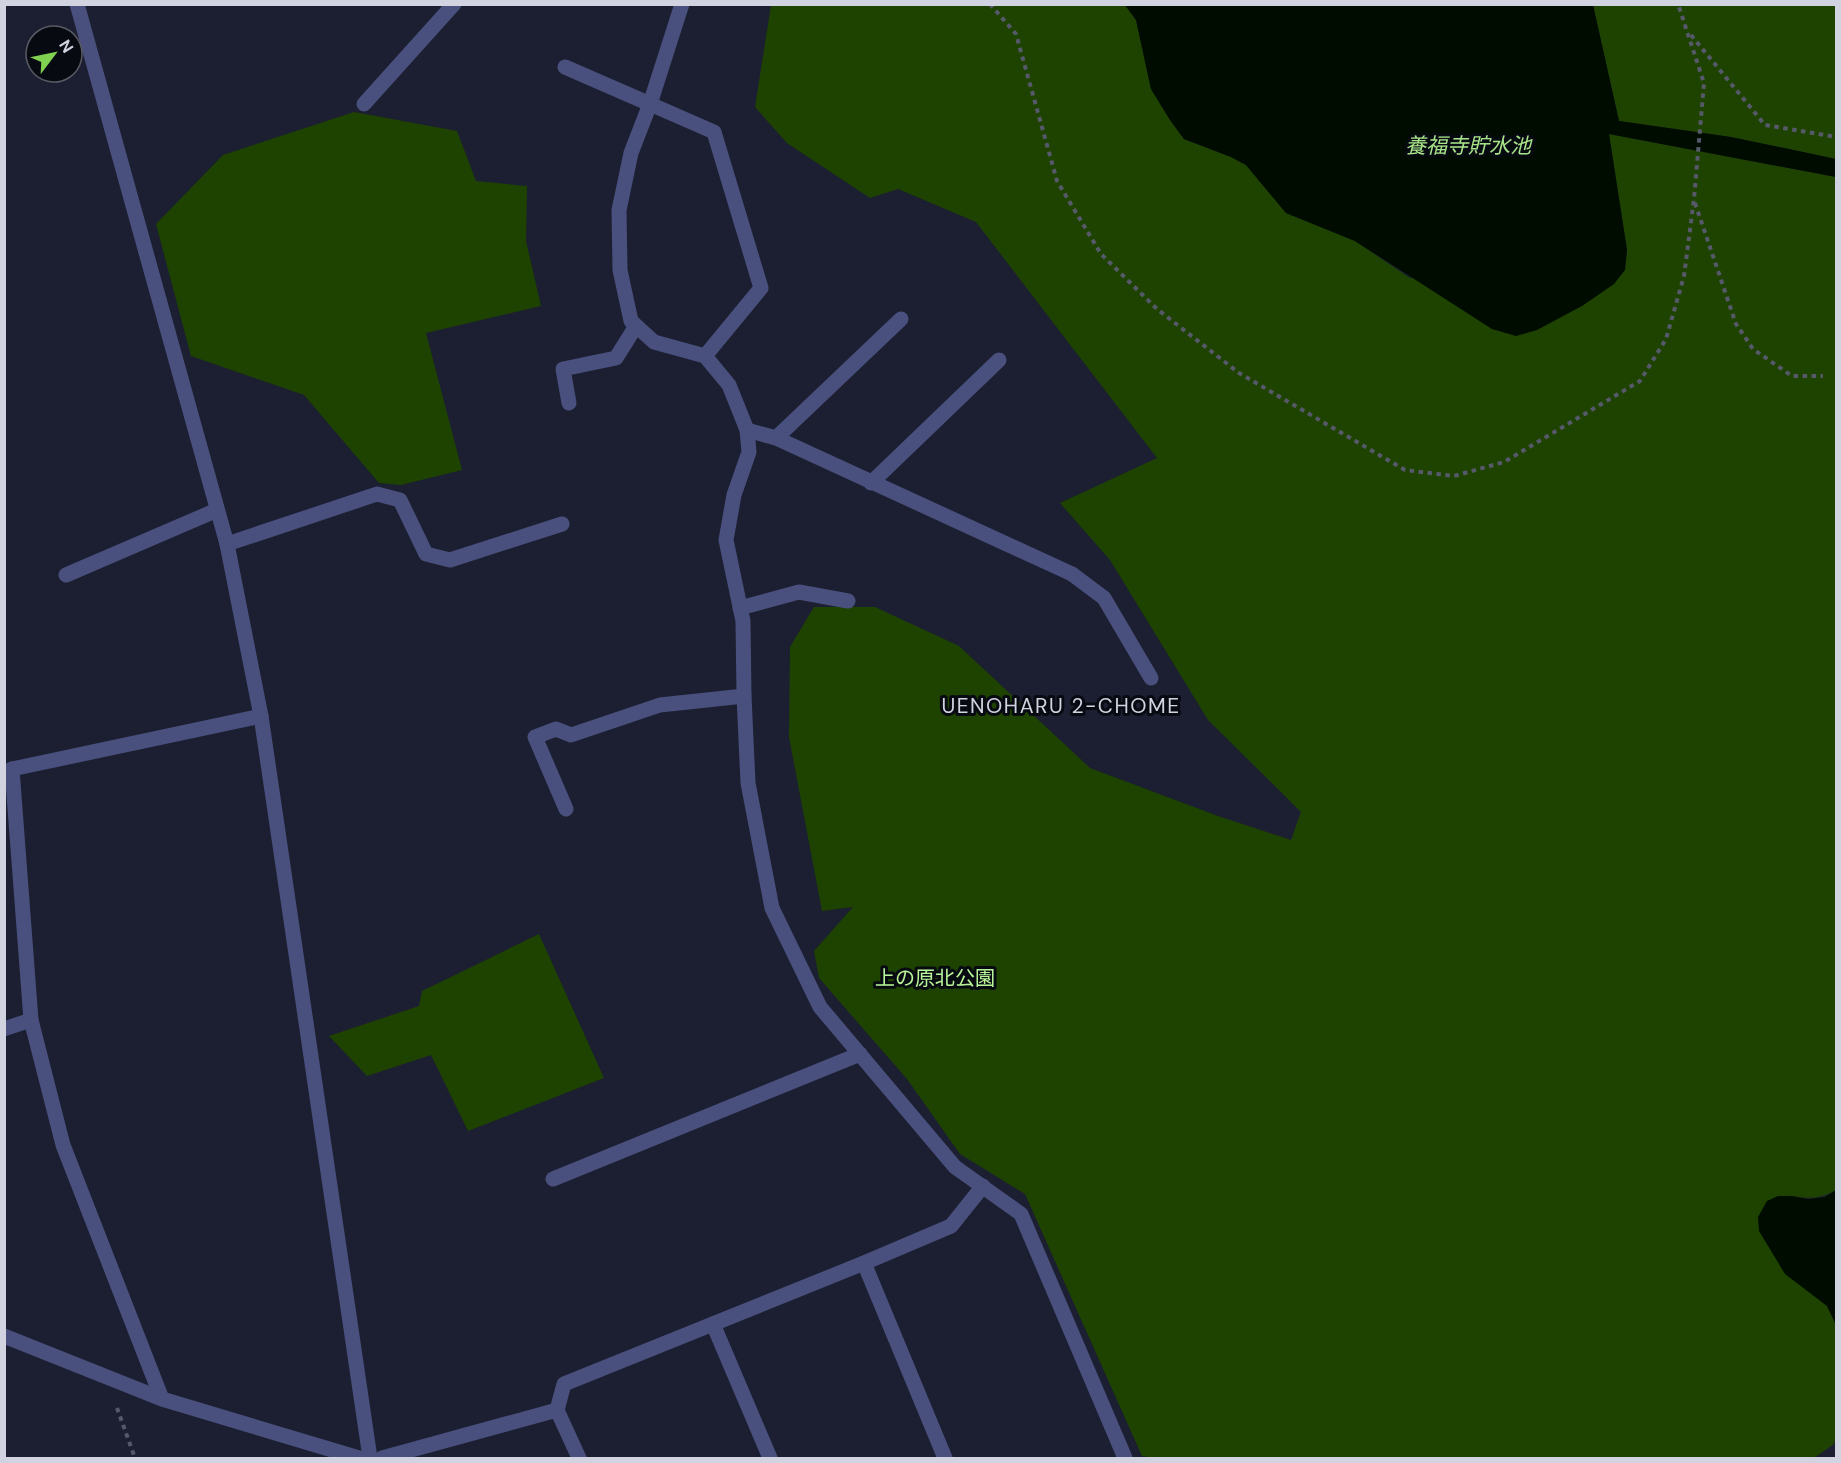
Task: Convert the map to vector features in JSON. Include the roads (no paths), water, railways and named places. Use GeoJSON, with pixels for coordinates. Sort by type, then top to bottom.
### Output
{"type":"FeatureCollection","features":[{"type":"Feature","properties":{"kind":"street"},"geometry":{"type":"LineString","coordinates":[[77,4],[227,544],[261,716],[370,1458]]}},
{"type":"Feature","properties":{"kind":"street"},"geometry":{"type":"LineString","coordinates":[[364,104],[454,4]]}},
{"type":"Feature","properties":{"kind":"street"},"geometry":{"type":"LineString","coordinates":[[682,4],[650,104],[631,153],[619,210],[620,270],[631,321],[654,342],[705,356],[729,385],[747,430],[749,452],[734,495],[726,540],[743,621],[748,783],[772,908],[820,1006],[955,1167],[1021,1214],[1125,1458]]}},
{"type":"Feature","properties":{"kind":"street"},"geometry":{"type":"LineString","coordinates":[[565,67],[714,132],[761,288],[705,356]]}},
{"type":"Feature","properties":{"kind":"street"},"geometry":{"type":"LineString","coordinates":[[776,438],[901,320]]}},
{"type":"Feature","properties":{"kind":"street"},"geometry":{"type":"LineString","coordinates":[[569,403],[563,369],[616,358],[636,326]]}},
{"type":"Feature","properties":{"kind":"street"},"geometry":{"type":"LineString","coordinates":[[871,483],[999,360]]}},
{"type":"Feature","properties":{"kind":"street"},"geometry":{"type":"LineString","coordinates":[[747,430],[776,438],[1072,574],[1104,598],[1151,678]]}},
{"type":"Feature","properties":{"kind":"street"},"geometry":{"type":"LineString","coordinates":[[227,544],[377,494],[399,500],[426,554],[450,560],[562,524]]}},
{"type":"Feature","properties":{"kind":"street"},"geometry":{"type":"LineString","coordinates":[[66,575],[218,510]]}},
{"type":"Feature","properties":{"kind":"street"},"geometry":{"type":"LineString","coordinates":[[740,608],[799,592],[848,601]]}},
{"type":"Feature","properties":{"kind":"street"},"geometry":{"type":"LineString","coordinates":[[566,809],[535,737],[556,729],[571,735],[660,705],[744,696]]}},
{"type":"Feature","properties":{"kind":"street"},"geometry":{"type":"LineString","coordinates":[[162,1399],[63,1145],[31,1020],[8,771],[261,716]]}},
{"type":"Feature","properties":{"kind":"street"},"geometry":{"type":"LineString","coordinates":[[4,1029],[31,1020]]}},
{"type":"Feature","properties":{"kind":"street"},"geometry":{"type":"LineString","coordinates":[[553,1179],[860,1054]]}},
{"type":"Feature","properties":{"kind":"street"},"geometry":{"type":"LineString","coordinates":[[579,1458],[557,1410],[564,1384],[951,1226],[983,1186]]}},
{"type":"Feature","properties":{"kind":"street"},"geometry":{"type":"LineString","coordinates":[[864,1263],[945,1458]]}},
{"type":"Feature","properties":{"kind":"street"},"geometry":{"type":"LineString","coordinates":[[713,1324],[770,1458]]}},
{"type":"Feature","properties":{"kind":"street"},"geometry":{"type":"LineString","coordinates":[[4,1336],[162,1399],[359,1458]]}},
{"type":"Feature","properties":{"kind":"street"},"geometry":{"type":"LineString","coordinates":[[382,1458],[557,1410]]}},
{"type":"Feature","properties":{"kind":"water","name":"養福寺貯水池"},"geometry":{"type":"Polygon","coordinates":[[[1125,5],[1593,5],[1619,121],[1731,137],[1836,159],[1836,177],[1609,134],[1627,250],[1625,270],[1614,284],[1582,306],[1537,330],[1516,336],[1492,329],[1355,241],[1286,213],[1246,165],[1184,139],[1151,89],[1136,20],[1125,5]]]}},
{"type":"Feature","properties":{"kind":"water"},"geometry":{"type":"Polygon","coordinates":[[[1836,1190],[1836,1325],[1827,1306],[1785,1274],[1759,1231],[1758,1217],[1767,1201],[1778,1196],[1808,1199],[1825,1197],[1836,1190]]]}},
{"type":"Feature","properties":{"kind":"district","name":"UENOHARU 2-CHOME"},"geometry":{"type":"Point","coordinates":[1061,706]}},
{"type":"Feature","properties":{"kind":"park label","name":"上の原北公園"},"geometry":{"type":"Point","coordinates":[935,978]}}]}
